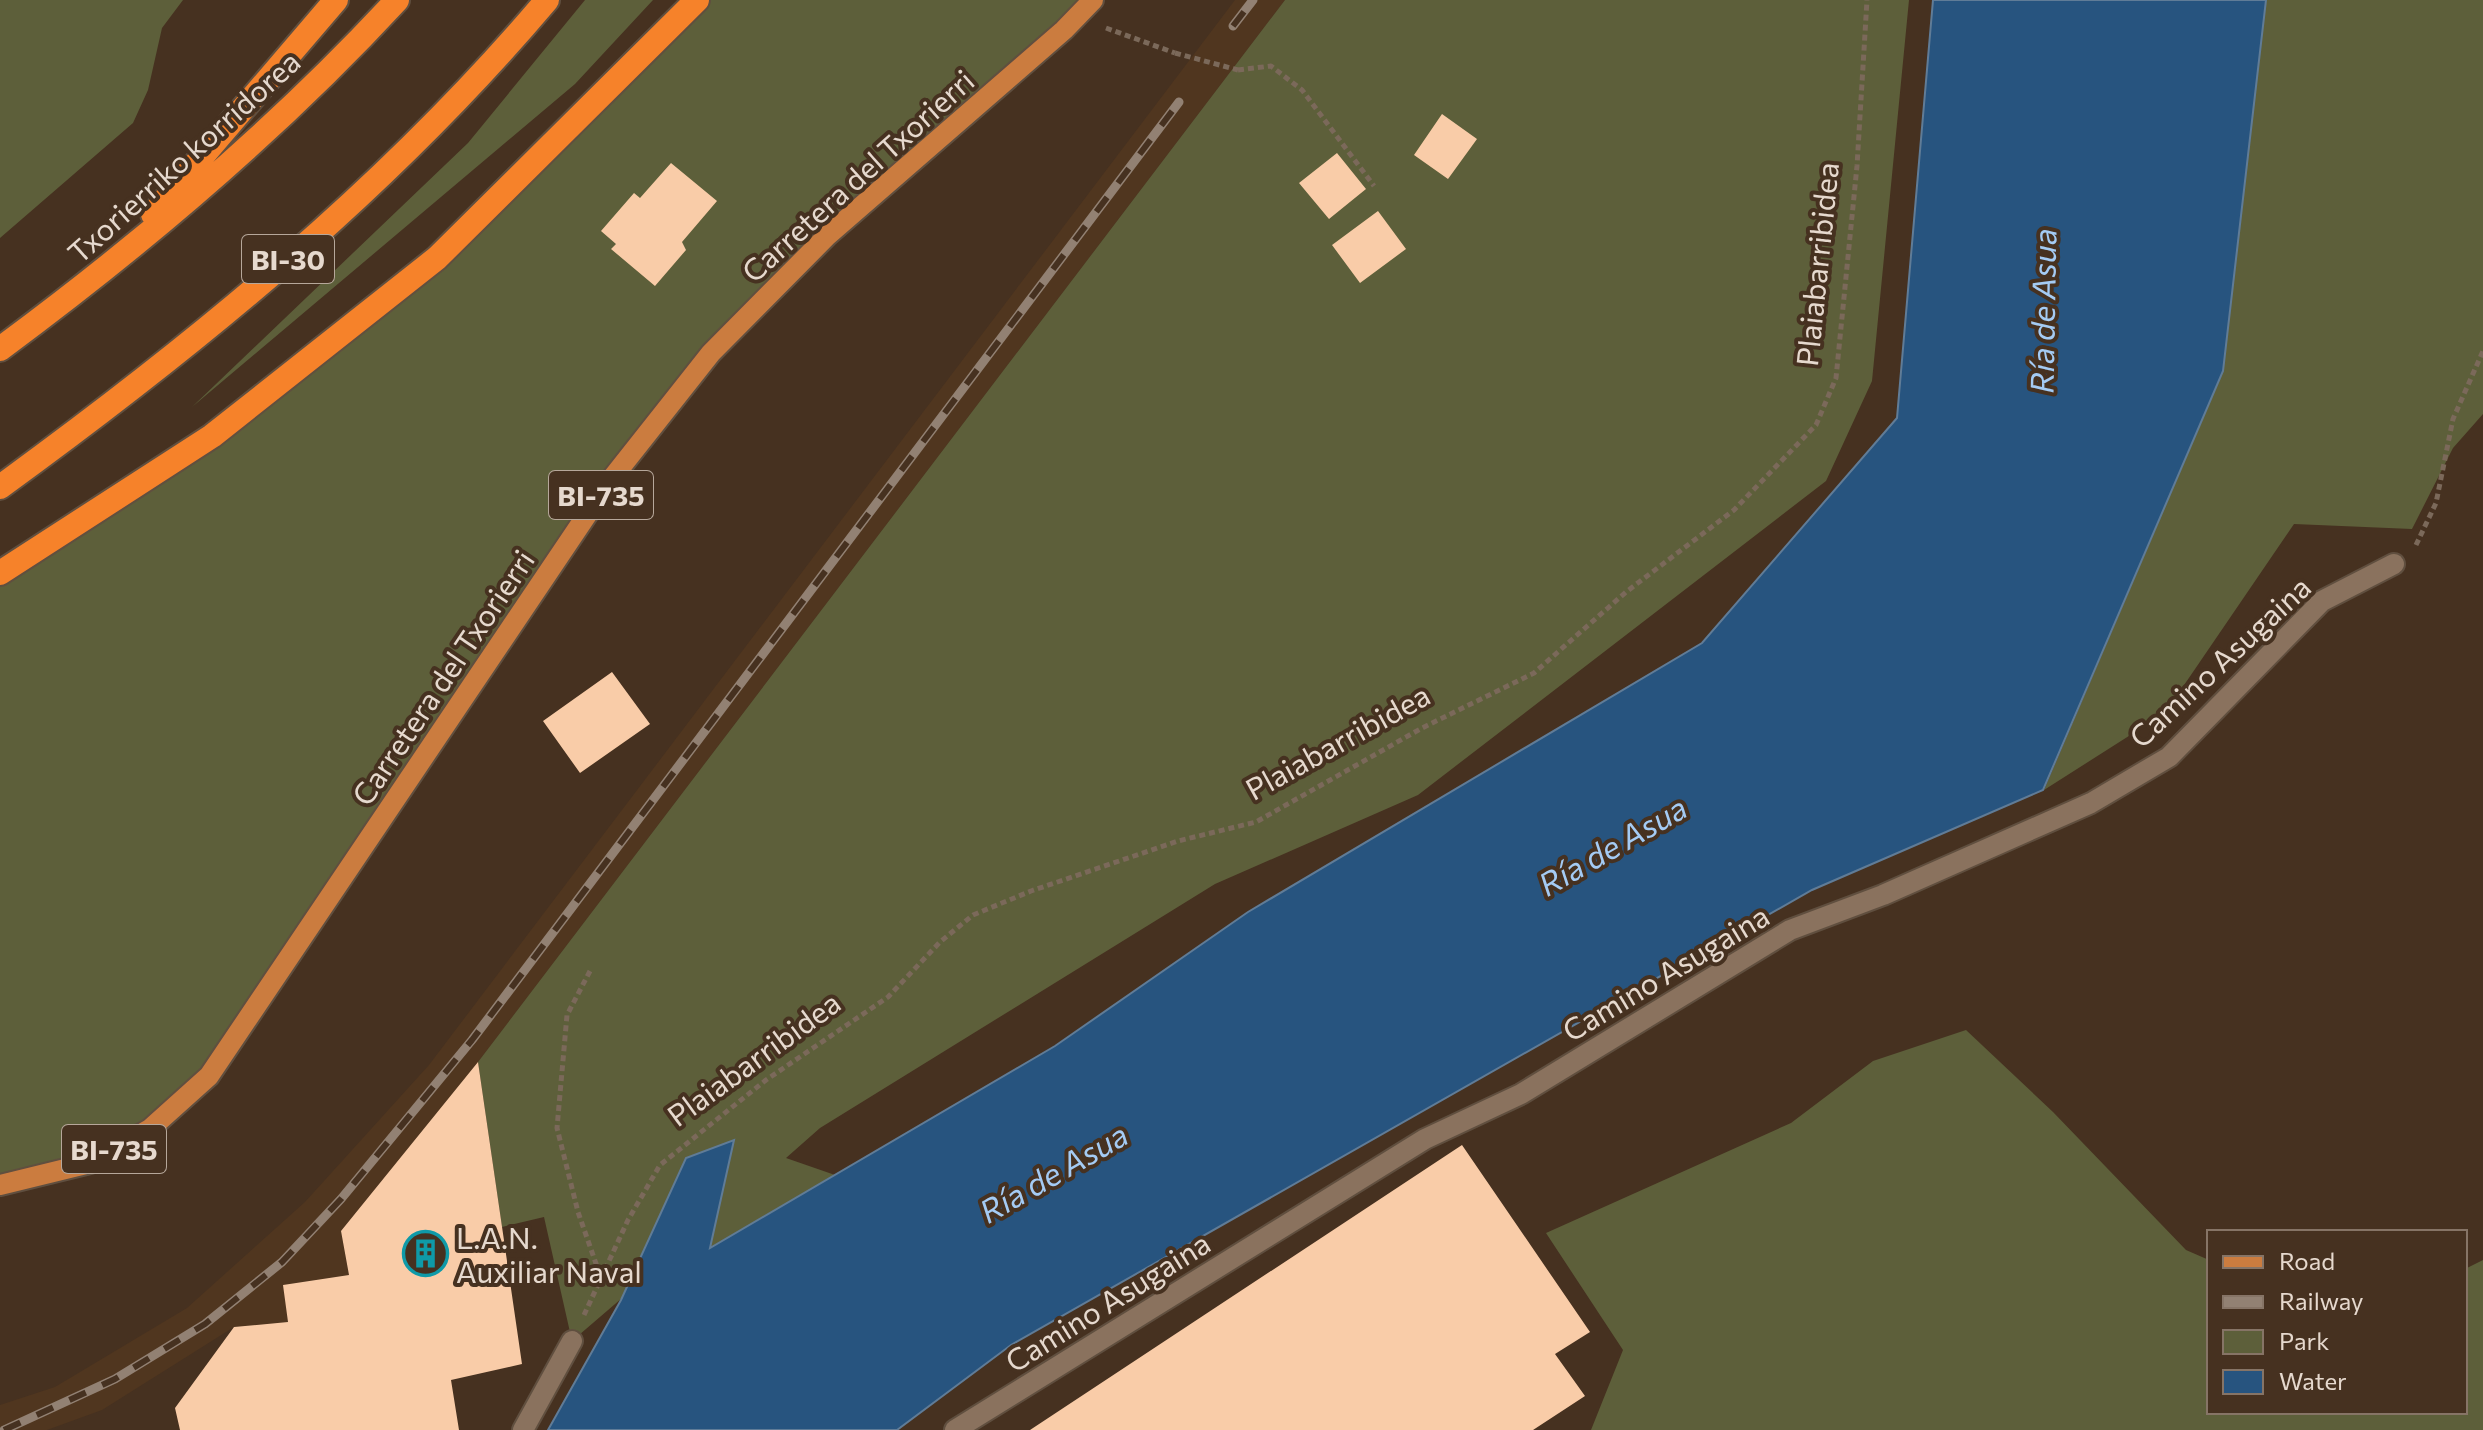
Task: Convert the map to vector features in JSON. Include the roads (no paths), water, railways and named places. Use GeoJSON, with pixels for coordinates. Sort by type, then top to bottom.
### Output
{"type":"FeatureCollection","features":[{"type":"Feature","properties":{"kind":"highway"},"geometry":{"type":"LineString","coordinates":[[101,274],[336,0]]}},
{"type":"Feature","properties":{"kind":"highway","name":"Txorierriko korridorea"},"geometry":{"type":"LineString","coordinates":[[0,349],[101,274],[247,149],[397,0]]}},
{"type":"Feature","properties":{"kind":"highway","name":"BI-30"},"geometry":{"type":"LineString","coordinates":[[0,487],[135,389],[354,203],[449,111],[547,0]]}},
{"type":"Feature","properties":{"kind":"highway"},"geometry":{"type":"LineString","coordinates":[[0,573],[212,436],[437,258],[697,0]]}},
{"type":"Feature","properties":{"kind":"main road","name":"Carretera del Txorierri"},"geometry":{"type":"LineString","coordinates":[[0,1185],[90,1163],[150,1129],[209,1076],[609,482],[711,353],[827,236],[1093,0]]}},
{"type":"Feature","properties":{"kind":"lane","name":"Camino Asugaina"},"geometry":{"type":"LineString","coordinates":[[955,1430],[1425,1139],[1521,1094],[1790,930],[1883,895],[2091,803],[2169,757],[2322,601],[2394,564]]}},
{"type":"Feature","properties":{"kind":"lane"},"geometry":{"type":"LineString","coordinates":[[523,1430],[572,1341]]}},
{"type":"Feature","properties":{"kind":"water","name":"Ría de Asua"},"geometry":{"type":"Polygon","coordinates":[[[1933,0],[2266,0],[2223,371],[2043,790],[1812,890],[1011,1345],[897,1430],[548,1430],[621,1300],[686,1158],[734,1140],[710,1248],[1055,1046],[1248,912],[1702,643],[1897,418],[1933,0]]]}},
{"type":"Feature","properties":{"kind":"railway"},"geometry":{"type":"LineString","coordinates":[[1233,26],[1253,0]]}},
{"type":"Feature","properties":{"kind":"railway"},"geometry":{"type":"LineString","coordinates":[[4,1430],[115,1379],[205,1324],[282,1262],[341,1199],[472,1040],[1179,102]]}},
{"type":"Feature","properties":{"kind":"place","name":"L.A.N. Auxiliar Naval"},"geometry":{"type":"Point","coordinates":[425,1253]}}]}
